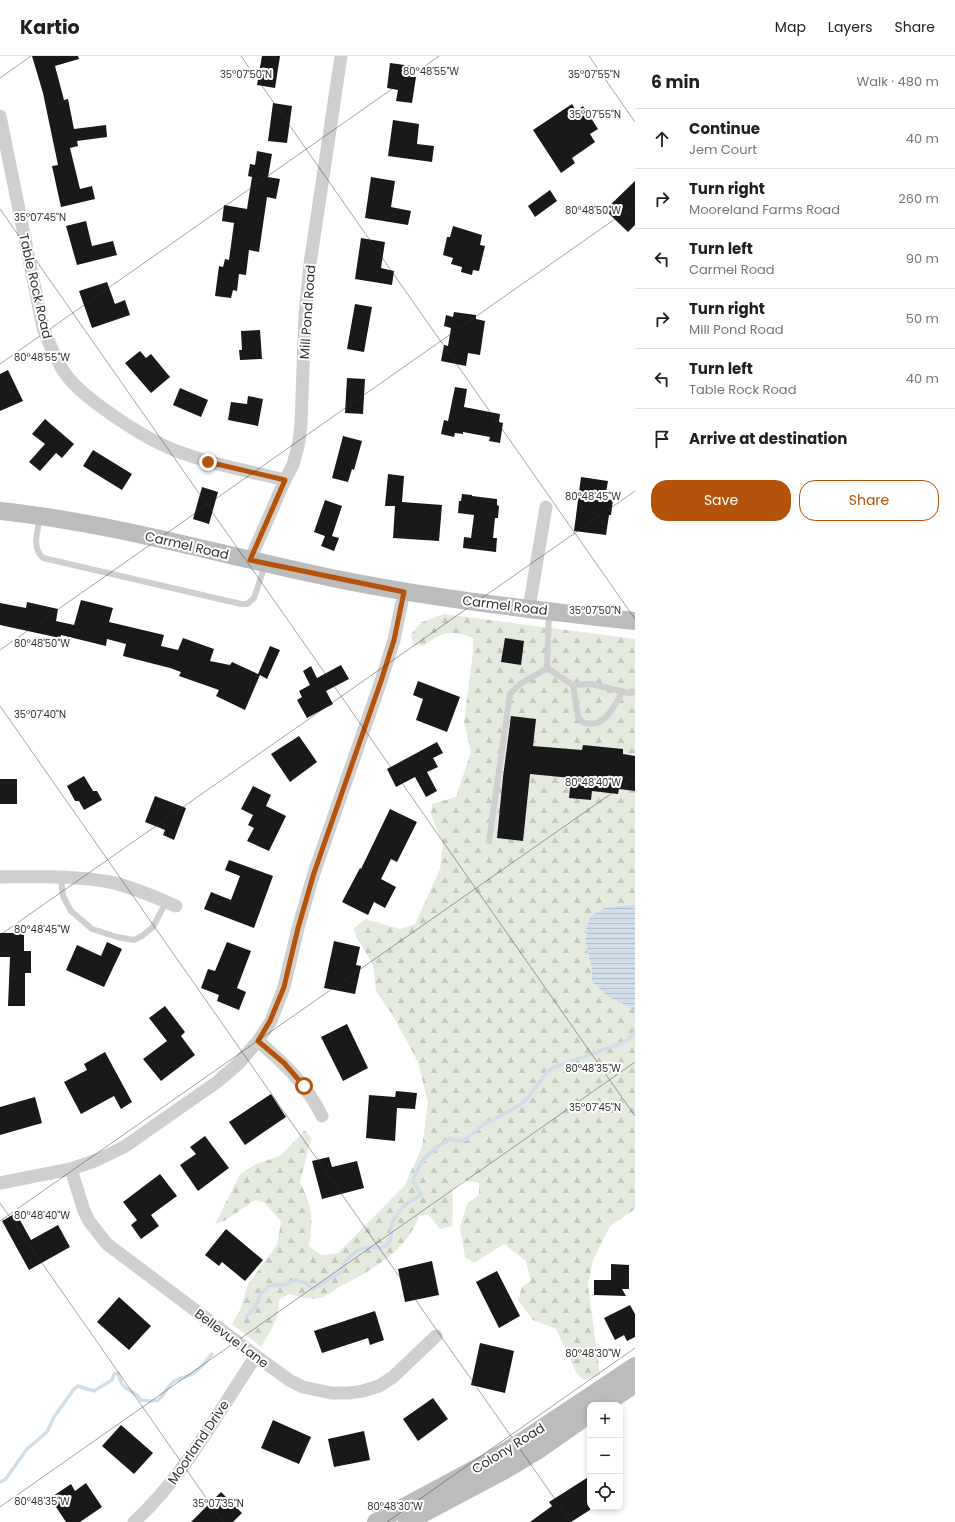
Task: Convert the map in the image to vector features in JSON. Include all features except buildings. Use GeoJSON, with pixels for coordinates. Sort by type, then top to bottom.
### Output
{"type":"FeatureCollection","features":[{"type":"Feature","properties":{"kind":"main road","name":"Carmel Road"},"geometry":{"type":"LineString","coordinates":[[0,510],[40,515],[131,532],[404,592],[635,621]]}},
{"type":"Feature","properties":{"kind":"main road","name":"Colony Road"},"geometry":{"type":"LineString","coordinates":[[376,1522],[492,1460],[635,1366]]}},
{"type":"Feature","properties":{"kind":"main road"},"geometry":{"type":"LineString","coordinates":[[608,1402],[635,1384]]}},
{"type":"Feature","properties":{"kind":"main road","name":"Colony Road"},"geometry":{"type":"LineString","coordinates":[[407,1522],[505,1470],[540,1449],[587,1416]]}},
{"type":"Feature","properties":{"kind":"street","name":"Mill Pond Road"},"geometry":{"type":"LineString","coordinates":[[258,561],[285,480],[294,465],[299,442],[305,315],[310,264],[341,56]]}},
{"type":"Feature","properties":{"kind":"street","name":"Table Rock Road"},"geometry":{"type":"LineString","coordinates":[[0,116],[43,328],[52,351],[65,372],[81,391],[118,419],[151,439],[208,462],[285,480]]}},
{"type":"Feature","properties":{"kind":"street"},"geometry":{"type":"LineString","coordinates":[[529,608],[546,508]]}},
{"type":"Feature","properties":{"kind":"street"},"geometry":{"type":"LineString","coordinates":[[0,1183],[71,1169],[97,1160],[124,1147],[217,1082],[238,1064],[258,1041],[270,1021],[284,987],[298,928],[314,873],[381,681],[394,640],[404,592]]}},
{"type":"Feature","properties":{"kind":"street"},"geometry":{"type":"LineString","coordinates":[[0,878],[81,878],[111,882],[140,891],[171,904]]}},
{"type":"Feature","properties":{"kind":"street"},"geometry":{"type":"LineString","coordinates":[[258,1041],[292,1071],[304,1086],[322,1116]]}},
{"type":"Feature","properties":{"kind":"street","name":"Bellevue Lane"},"geometry":{"type":"LineString","coordinates":[[71,1169],[86,1216],[97,1233],[107,1244],[256,1356],[289,1380],[303,1387],[330,1393],[349,1393],[363,1391],[379,1386],[393,1377],[436,1336]]}},
{"type":"Feature","properties":{"kind":"street","name":"Moorland Drive"},"geometry":{"type":"LineString","coordinates":[[134,1522],[172,1481],[189,1458],[256,1356]]}},
{"type":"Feature","properties":{"kind":"lane"},"geometry":{"type":"LineString","coordinates":[[40,515],[36,548],[37,553],[43,558],[241,604],[247,604],[254,598],[258,561]]}},
{"type":"Feature","properties":{"kind":"lane"},"geometry":{"type":"LineString","coordinates":[[547,668],[549,611]]}},
{"type":"Feature","properties":{"kind":"lane"},"geometry":{"type":"LineString","coordinates":[[547,668],[573,685],[592,684],[622,692],[635,692]]}},
{"type":"Feature","properties":{"kind":"lane"},"geometry":{"type":"LineString","coordinates":[[489,841],[510,694],[520,684],[547,668]]}},
{"type":"Feature","properties":{"kind":"lane"},"geometry":{"type":"LineString","coordinates":[[573,685],[578,717],[584,723],[598,724],[615,706],[622,692]]}},
{"type":"Feature","properties":{"kind":"lane"},"geometry":{"type":"LineString","coordinates":[[61,878],[63,896],[71,912],[92,929],[117,937],[134,940],[142,936],[153,927],[171,904]]}},
{"type":"Feature","properties":{"kind":"green space"},"geometry":{"type":"Polygon","coordinates":[[[444,614],[635,639],[635,904],[604,908],[586,928],[587,936],[585,940],[592,970],[592,982],[609,997],[635,1010],[635,1209],[610,1226],[593,1260],[588,1285],[600,1375],[584,1380],[577,1374],[556,1329],[533,1320],[518,1300],[522,1287],[531,1281],[526,1261],[504,1244],[474,1263],[465,1257],[460,1227],[467,1204],[479,1195],[479,1183],[464,1180],[452,1190],[452,1226],[440,1229],[429,1215],[419,1216],[406,1239],[397,1249],[365,1273],[320,1298],[300,1297],[289,1294],[279,1300],[276,1318],[261,1347],[232,1324],[241,1308],[248,1284],[277,1245],[281,1222],[265,1203],[255,1200],[226,1220],[215,1224],[240,1174],[256,1164],[280,1156],[305,1130],[311,1138],[300,1182],[310,1206],[311,1213],[309,1246],[321,1255],[338,1253],[405,1185],[422,1147],[428,1103],[418,1062],[393,1016],[376,991],[373,965],[356,936],[354,928],[365,919],[400,929],[415,924],[440,869],[443,844],[431,814],[432,804],[456,797],[471,752],[464,722],[473,652],[473,638],[458,633],[446,633],[423,646],[413,644],[411,634],[422,622],[444,614]]]}},
{"type":"Feature","properties":{"kind":"shaded area"},"geometry":{"type":"Polygon","coordinates":[[[635,904],[635,1010],[609,997],[592,982],[592,970],[585,940],[587,936],[586,928],[591,916],[604,908],[635,904]]]}},
{"type":"Feature","properties":{"kind":"waterway"},"geometry":{"type":"LineString","coordinates":[[246,1317],[256,1306],[261,1293],[271,1285],[284,1285],[296,1280],[306,1283],[313,1289],[340,1273],[344,1264],[355,1252],[364,1248],[381,1247],[387,1245],[391,1239],[392,1222],[395,1217],[406,1204],[418,1198],[421,1194],[413,1181],[419,1167],[427,1156],[449,1139],[459,1141],[466,1139],[483,1125],[520,1105],[528,1098],[547,1072],[555,1067],[625,1042],[635,1032]]}},
{"type":"Feature","properties":{"kind":"waterway"},"geometry":{"type":"LineString","coordinates":[[0,1482],[5,1480],[27,1449],[47,1432],[54,1417],[74,1389],[78,1386],[94,1391],[112,1380],[114,1374],[118,1373],[125,1388],[137,1395],[141,1400],[155,1401],[161,1398],[174,1381],[190,1375],[198,1370],[212,1354]]}},
{"type":"Feature","properties":{"kind":"route"},"geometry":{"type":"LineString","coordinates":[[208,462],[285,480],[250,560],[404,592],[394,640],[381,681],[314,873],[298,928],[284,987],[278,1005],[258,1041],[284,1063],[304,1086]]}}]}
